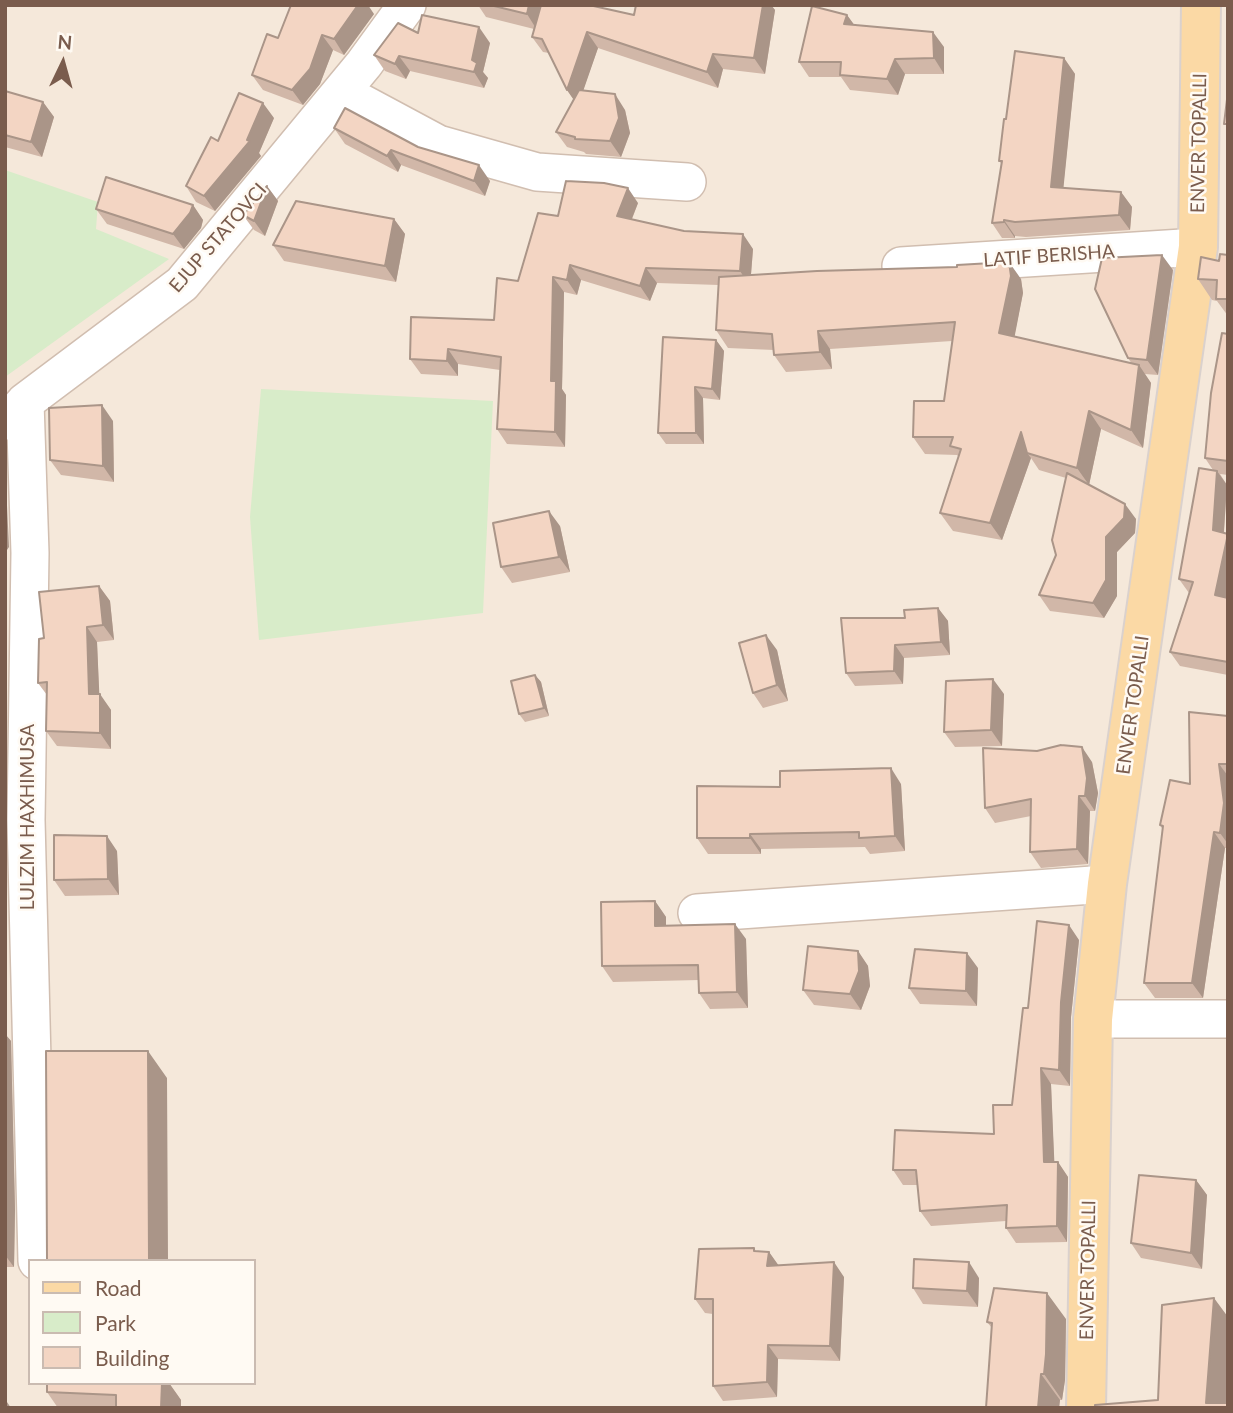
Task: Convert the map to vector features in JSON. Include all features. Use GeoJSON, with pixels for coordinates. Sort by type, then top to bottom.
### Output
{"type":"FeatureCollection","features":[{"type":"Feature","properties":{"kind":"main road","name":"ENVER TOPALLI"},"geometry":{"type":"LineString","coordinates":[[1086,1408],[1093,1019],[1107,884],[1198,247],[1200,5]]}},
{"type":"Feature","properties":{"kind":"street","name":"EJUP STATOVCI"},"geometry":{"type":"LineString","coordinates":[[12,407],[182,284],[341,92],[407,5]]}},
{"type":"Feature","properties":{"kind":"street"},"geometry":{"type":"LineString","coordinates":[[341,92],[438,144],[537,172],[687,182]]}},
{"type":"Feature","properties":{"kind":"street","name":"LATIF BERISHA"},"geometry":{"type":"LineString","coordinates":[[901,266],[1198,247]]}},
{"type":"Feature","properties":{"kind":"street","name":"LULZIM HAXHIMUSA"},"geometry":{"type":"LineString","coordinates":[[12,407],[30,553],[26,820],[37,1259]]}},
{"type":"Feature","properties":{"kind":"street"},"geometry":{"type":"LineString","coordinates":[[697,913],[1107,884]]}},
{"type":"Feature","properties":{"kind":"street"},"geometry":{"type":"LineString","coordinates":[[1093,1019],[1228,1019]]}},
{"type":"Feature","properties":{"kind":"shaded area"},"geometry":{"type":"Polygon","coordinates":[[[5,5],[1228,5],[1228,1408],[5,1408],[5,5]]]}},
{"type":"Feature","properties":{"kind":"green space"},"geometry":{"type":"Polygon","coordinates":[[[5,170],[98,202],[96,229],[169,259],[5,377],[5,170]]]}},
{"type":"Feature","properties":{"kind":"green space"},"geometry":{"type":"Polygon","coordinates":[[[261,389],[493,401],[483,613],[259,640],[250,517],[261,389]]]}},
{"type":"Feature","properties":{"kind":"building"},"geometry":{"type":"Polygon","coordinates":[[[291,5],[358,5],[334,39],[322,35],[310,69],[292,90],[252,75],[267,34],[278,38],[291,5]]]}},
{"type":"Feature","properties":{"kind":"building"},"geometry":{"type":"Polygon","coordinates":[[[490,5],[529,5],[527,14],[490,5]]]}},
{"type":"Feature","properties":{"kind":"building"},"geometry":{"type":"Polygon","coordinates":[[[541,5],[589,5],[634,15],[636,5],[763,5],[754,58],[713,54],[707,72],[587,32],[567,90],[542,39],[532,37],[541,5]]]}},
{"type":"Feature","properties":{"kind":"building"},"geometry":{"type":"Polygon","coordinates":[[[812,6],[847,15],[844,24],[933,32],[934,58],[895,59],[887,79],[840,75],[841,62],[799,62],[812,6]]]}},
{"type":"Feature","properties":{"kind":"building"},"geometry":{"type":"Polygon","coordinates":[[[422,15],[479,27],[472,60],[477,63],[474,72],[399,56],[395,64],[374,55],[398,23],[418,33],[422,15]]]}},
{"type":"Feature","properties":{"kind":"building"},"geometry":{"type":"Polygon","coordinates":[[[1015,51],[1064,58],[1051,187],[1121,192],[1119,215],[1015,222],[1004,220],[992,223],[1015,51]]]}},
{"type":"Feature","properties":{"kind":"building"},"geometry":{"type":"Polygon","coordinates":[[[579,90],[615,94],[619,118],[610,141],[575,139],[556,132],[579,90]]]}},
{"type":"Feature","properties":{"kind":"building"},"geometry":{"type":"Polygon","coordinates":[[[5,91],[43,102],[31,142],[5,135],[5,91]]]}},
{"type":"Feature","properties":{"kind":"building"},"geometry":{"type":"Polygon","coordinates":[[[1228,91],[1228,124],[1224,124],[1228,91]]]}},
{"type":"Feature","properties":{"kind":"building"},"geometry":{"type":"Polygon","coordinates":[[[239,93],[263,103],[247,140],[250,141],[204,196],[186,186],[211,137],[218,141],[239,93]]]}},
{"type":"Feature","properties":{"kind":"building"},"geometry":{"type":"Polygon","coordinates":[[[345,108],[418,147],[479,165],[474,181],[391,150],[387,156],[334,128],[345,108]]]}},
{"type":"Feature","properties":{"kind":"building"},"geometry":{"type":"Polygon","coordinates":[[[106,177],[193,205],[173,234],[96,209],[106,177]]]}},
{"type":"Feature","properties":{"kind":"building"},"geometry":{"type":"Polygon","coordinates":[[[566,181],[604,183],[628,188],[617,216],[684,231],[743,234],[740,271],[646,268],[640,286],[570,265],[567,280],[553,277],[551,381],[556,381],[555,432],[497,429],[501,357],[448,349],[447,361],[410,359],[411,317],[494,320],[497,278],[518,281],[538,213],[558,216],[566,181]]]}},
{"type":"Feature","properties":{"kind":"building"},"geometry":{"type":"Polygon","coordinates":[[[267,186],[254,221],[243,215],[267,186]]]}},
{"type":"Feature","properties":{"kind":"building"},"geometry":{"type":"Polygon","coordinates":[[[296,201],[394,219],[385,266],[273,245],[296,201]]]}},
{"type":"Feature","properties":{"kind":"building"},"geometry":{"type":"Polygon","coordinates":[[[1220,254],[1228,255],[1228,299],[1216,299],[1217,280],[1198,279],[1201,257],[1219,261],[1220,254]]]}},
{"type":"Feature","properties":{"kind":"building"},"geometry":{"type":"Polygon","coordinates":[[[1162,255],[1147,360],[1128,358],[1095,289],[1102,258],[1162,255]]]}},
{"type":"Feature","properties":{"kind":"building"},"geometry":{"type":"Polygon","coordinates":[[[1009,262],[1011,276],[999,333],[1139,365],[1131,430],[1089,411],[1077,468],[1027,453],[1021,432],[990,523],[940,513],[961,449],[950,446],[953,437],[913,437],[914,401],[944,401],[955,322],[818,331],[820,352],[774,355],[772,334],[716,330],[719,277],[957,267],[1009,262]]]}},
{"type":"Feature","properties":{"kind":"building"},"geometry":{"type":"Polygon","coordinates":[[[1222,333],[1228,334],[1228,461],[1205,458],[1211,393],[1222,333]]]}},
{"type":"Feature","properties":{"kind":"building"},"geometry":{"type":"Polygon","coordinates":[[[663,337],[716,340],[712,389],[695,387],[696,433],[658,433],[663,337]]]}},
{"type":"Feature","properties":{"kind":"building"},"geometry":{"type":"Polygon","coordinates":[[[102,405],[103,466],[50,460],[49,408],[102,405]]]}},
{"type":"Feature","properties":{"kind":"building"},"geometry":{"type":"Polygon","coordinates":[[[1199,468],[1217,471],[1213,530],[1228,534],[1215,595],[1228,598],[1228,662],[1170,652],[1193,582],[1179,579],[1199,468]]]}},
{"type":"Feature","properties":{"kind":"building"},"geometry":{"type":"Polygon","coordinates":[[[1067,473],[1125,504],[1124,518],[1106,537],[1106,580],[1093,603],[1039,595],[1056,555],[1052,540],[1067,473]]]}},
{"type":"Feature","properties":{"kind":"building"},"geometry":{"type":"Polygon","coordinates":[[[549,511],[559,557],[501,567],[493,523],[549,511]]]}},
{"type":"Feature","properties":{"kind":"building"},"geometry":{"type":"Polygon","coordinates":[[[99,586],[103,625],[87,627],[89,694],[100,694],[100,733],[46,731],[47,682],[38,683],[39,639],[44,638],[39,592],[99,586]]]}},
{"type":"Feature","properties":{"kind":"building"},"geometry":{"type":"Polygon","coordinates":[[[938,608],[941,642],[895,645],[894,671],[846,673],[841,618],[905,618],[904,610],[938,608]]]}},
{"type":"Feature","properties":{"kind":"building"},"geometry":{"type":"Polygon","coordinates":[[[766,635],[777,685],[753,693],[739,643],[766,635]]]}},
{"type":"Feature","properties":{"kind":"building"},"geometry":{"type":"Polygon","coordinates":[[[535,675],[544,708],[519,714],[511,681],[535,675]]]}},
{"type":"Feature","properties":{"kind":"building"},"geometry":{"type":"Polygon","coordinates":[[[993,679],[991,730],[944,732],[946,681],[993,679]]]}},
{"type":"Feature","properties":{"kind":"building"},"geometry":{"type":"Polygon","coordinates":[[[1189,712],[1228,716],[1228,764],[1219,764],[1224,803],[1220,833],[1214,832],[1192,983],[1144,983],[1163,826],[1160,825],[1170,780],[1190,784],[1189,712]]]}},
{"type":"Feature","properties":{"kind":"building"},"geometry":{"type":"Polygon","coordinates":[[[1061,745],[1082,747],[1087,778],[1085,796],[1079,796],[1077,849],[1030,852],[1031,799],[985,808],[983,748],[1037,751],[1061,745]]]}},
{"type":"Feature","properties":{"kind":"building"},"geometry":{"type":"Polygon","coordinates":[[[891,768],[895,836],[859,838],[859,832],[697,838],[697,786],[780,787],[780,771],[891,768]]]}},
{"type":"Feature","properties":{"kind":"building"},"geometry":{"type":"Polygon","coordinates":[[[54,835],[107,836],[108,879],[54,880],[54,835]]]}},
{"type":"Feature","properties":{"kind":"building"},"geometry":{"type":"Polygon","coordinates":[[[655,901],[655,926],[735,924],[737,992],[699,993],[698,965],[602,966],[601,902],[655,901]]]}},
{"type":"Feature","properties":{"kind":"building"},"geometry":{"type":"Polygon","coordinates":[[[1037,921],[1069,925],[1061,1002],[1059,1070],[1041,1068],[1044,1162],[1058,1162],[1057,1226],[1006,1228],[1007,1205],[920,1211],[916,1170],[893,1170],[895,1130],[994,1134],[993,1105],[1012,1105],[1023,1008],[1028,1008],[1037,921]]]}},
{"type":"Feature","properties":{"kind":"building"},"geometry":{"type":"Polygon","coordinates":[[[808,946],[858,951],[859,971],[850,994],[803,990],[808,946]]]}},
{"type":"Feature","properties":{"kind":"building"},"geometry":{"type":"Polygon","coordinates":[[[915,949],[967,953],[966,991],[909,988],[915,949]]]}},
{"type":"Feature","properties":{"kind":"building"},"geometry":{"type":"Polygon","coordinates":[[[46,1051],[148,1051],[149,1259],[47,1259],[46,1051]]]}},
{"type":"Feature","properties":{"kind":"building"},"geometry":{"type":"Polygon","coordinates":[[[1139,1175],[1196,1180],[1191,1253],[1131,1243],[1139,1175]]]}},
{"type":"Feature","properties":{"kind":"building"},"geometry":{"type":"Polygon","coordinates":[[[754,1248],[754,1251],[769,1252],[767,1266],[834,1262],[830,1346],[768,1345],[767,1382],[713,1386],[713,1299],[695,1299],[699,1249],[754,1248]]]}},
{"type":"Feature","properties":{"kind":"building"},"geometry":{"type":"Polygon","coordinates":[[[914,1259],[969,1262],[967,1291],[913,1288],[914,1259]]]}},
{"type":"Feature","properties":{"kind":"building"},"geometry":{"type":"Polygon","coordinates":[[[994,1288],[1047,1293],[1046,1354],[1038,1408],[986,1408],[992,1323],[987,1322],[994,1288]]]}},
{"type":"Feature","properties":{"kind":"building"},"geometry":{"type":"Polygon","coordinates":[[[1214,1298],[1206,1403],[1228,1403],[1228,1408],[1095,1408],[1095,1405],[1158,1400],[1162,1305],[1214,1298]]]}},
{"type":"Feature","properties":{"kind":"building"},"geometry":{"type":"Polygon","coordinates":[[[47,1385],[162,1385],[161,1408],[116,1408],[116,1395],[47,1392],[47,1385]]]}}]}
